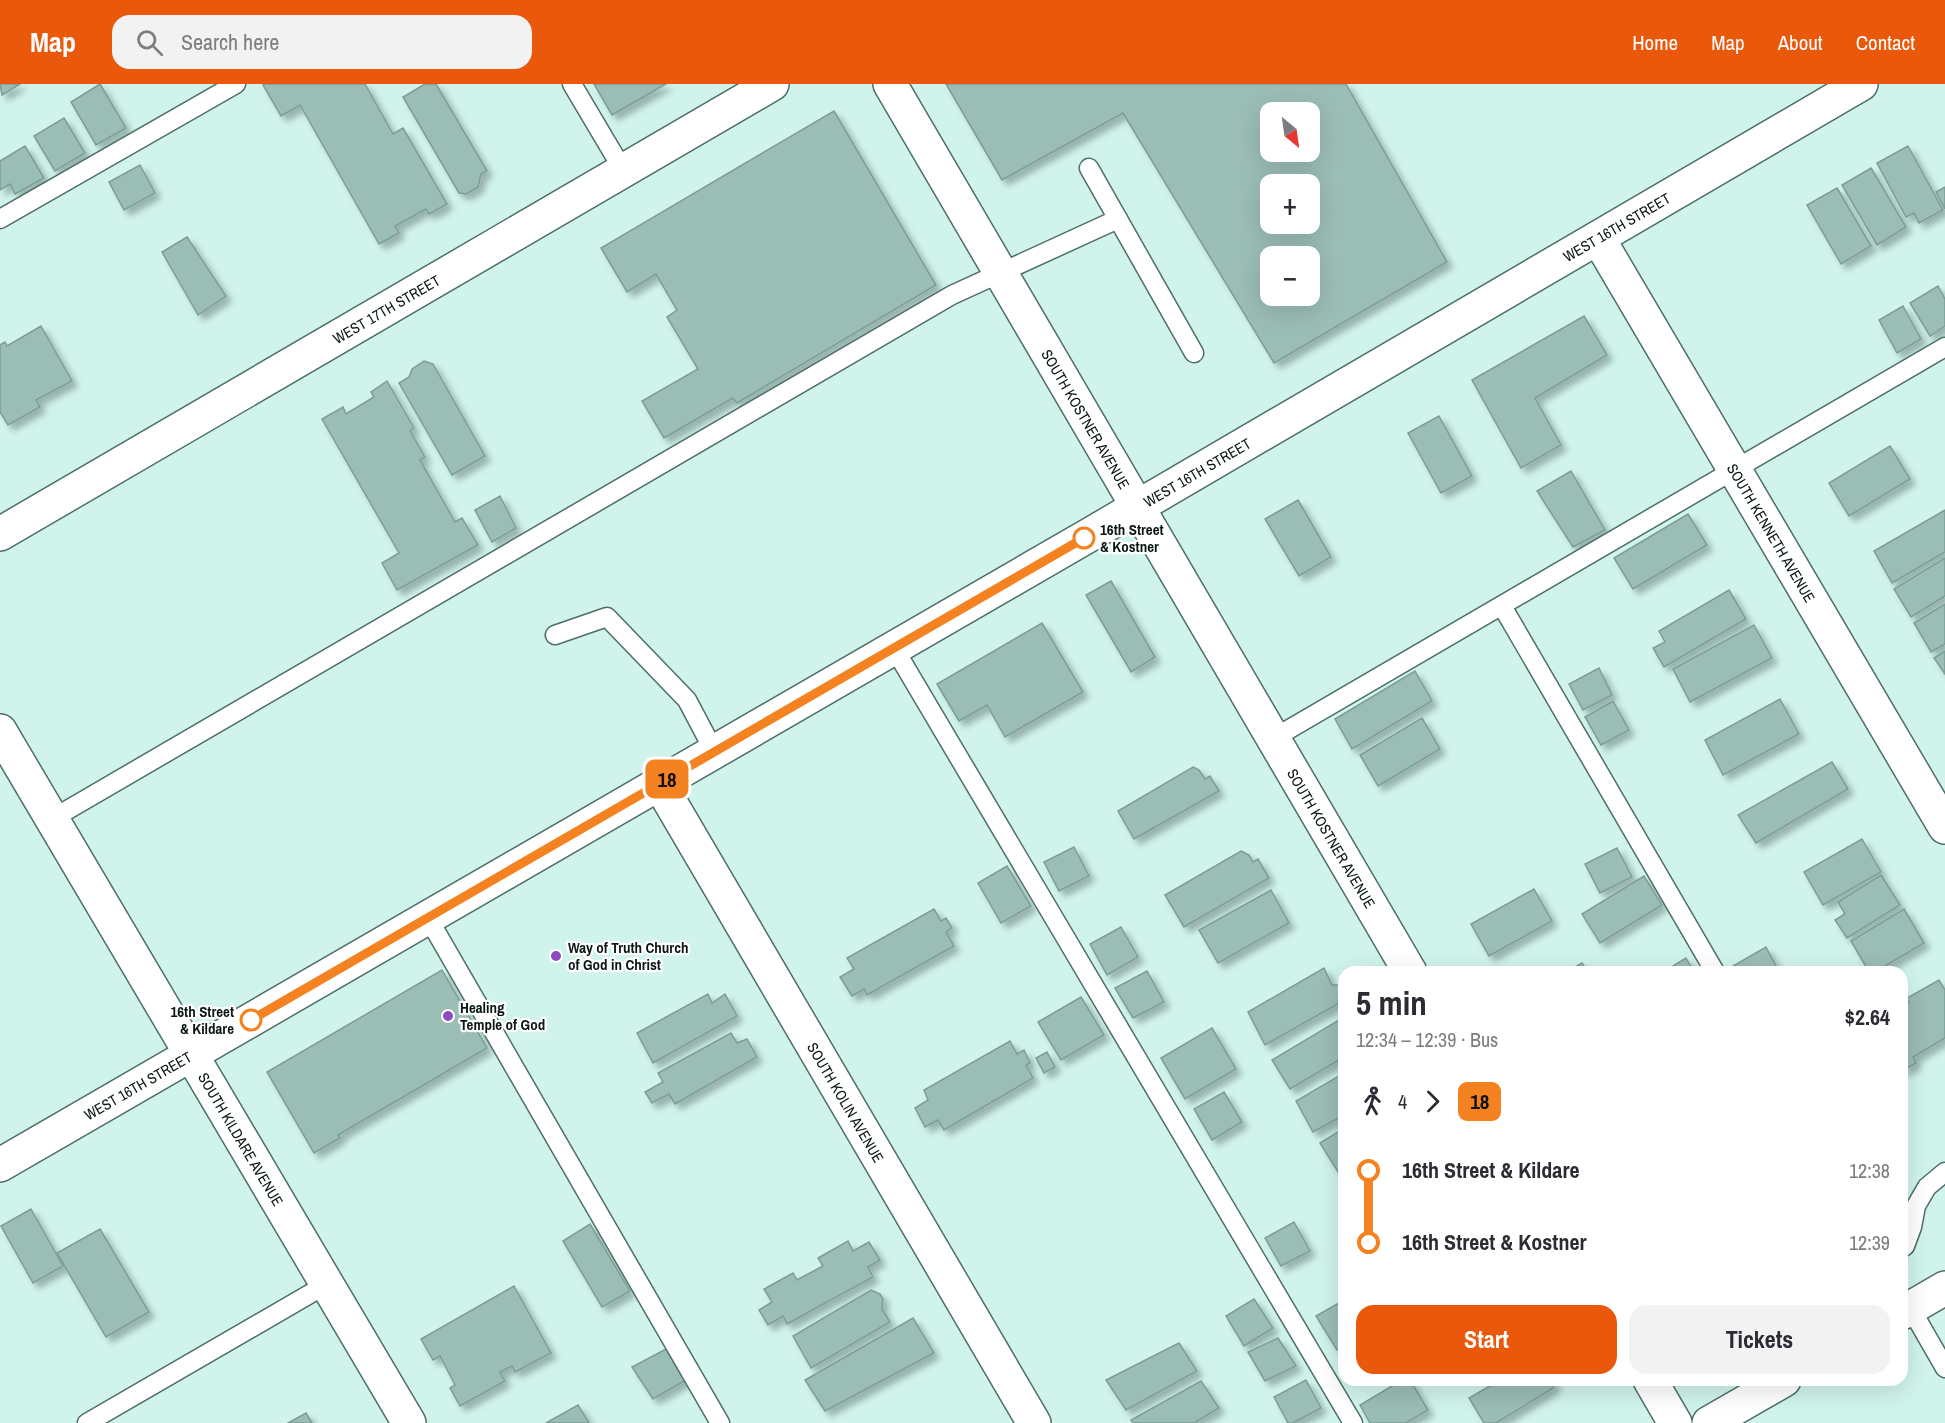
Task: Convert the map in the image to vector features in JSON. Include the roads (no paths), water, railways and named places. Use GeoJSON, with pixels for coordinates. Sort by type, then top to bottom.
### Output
{"type":"FeatureCollection","features":[{"type":"Feature","properties":{"kind":"street","name":"WEST 17TH STREET"},"geometry":{"type":"LineString","coordinates":[[0,534],[772,84]]}},
{"type":"Feature","properties":{"kind":"street","name":"SOUTH KOSTNER AVENUE"},"geometry":{"type":"LineString","coordinates":[[890,84],[1407,966]]}},
{"type":"Feature","properties":{"kind":"street","name":"WEST 16TH STREET"},"geometry":{"type":"LineString","coordinates":[[0,1165],[894,648],[1861,84]]}},
{"type":"Feature","properties":{"kind":"street","name":"SOUTH KENNETH AVENUE"},"geometry":{"type":"LineString","coordinates":[[1598,238],[1945,826]]}},
{"type":"Feature","properties":{"kind":"street","name":"SOUTH KILDARE AVENUE"},"geometry":{"type":"LineString","coordinates":[[0,731],[409,1423]]}},
{"type":"Feature","properties":{"kind":"street","name":"SOUTH KOLIN AVENUE"},"geometry":{"type":"LineString","coordinates":[[659,783],[1035,1423]]}},
{"type":"Feature","properties":{"kind":"street"},"geometry":{"type":"LineString","coordinates":[[1908,1304],[1945,1288]]}},
{"type":"Feature","properties":{"kind":"street"},"geometry":{"type":"LineString","coordinates":[[1653,1386],[1675,1423]]}},
{"type":"Feature","properties":{"kind":"street"},"geometry":{"type":"LineString","coordinates":[[1709,1423],[1774,1386]]}},
{"type":"Feature","properties":{"kind":"lane"},"geometry":{"type":"LineString","coordinates":[[0,219],[236,84]]}},
{"type":"Feature","properties":{"kind":"lane"},"geometry":{"type":"LineString","coordinates":[[572,84],[623,170]]}},
{"type":"Feature","properties":{"kind":"lane"},"geometry":{"type":"LineString","coordinates":[[1089,168],[1194,353]]}},
{"type":"Feature","properties":{"kind":"lane"},"geometry":{"type":"LineString","coordinates":[[52,819],[952,295],[1118,219]]}},
{"type":"Feature","properties":{"kind":"lane"},"geometry":{"type":"LineString","coordinates":[[1274,738],[1945,347]]}},
{"type":"Feature","properties":{"kind":"lane"},"geometry":{"type":"LineString","coordinates":[[1502,606],[1711,966]]}},
{"type":"Feature","properties":{"kind":"lane"},"geometry":{"type":"LineString","coordinates":[[555,635],[607,617],[687,700],[714,751]]}},
{"type":"Feature","properties":{"kind":"lane"},"geometry":{"type":"LineString","coordinates":[[894,648],[1353,1423]]}},
{"type":"Feature","properties":{"kind":"lane"},"geometry":{"type":"LineString","coordinates":[[428,918],[720,1423]]}},
{"type":"Feature","properties":{"kind":"lane"},"geometry":{"type":"LineString","coordinates":[[1908,1238],[1916,1206],[1927,1187],[1945,1172]]}},
{"type":"Feature","properties":{"kind":"lane"},"geometry":{"type":"LineString","coordinates":[[92,1422],[327,1284]]}},
{"type":"Feature","properties":{"kind":"lane"},"geometry":{"type":"LineString","coordinates":[[1908,1310],[1945,1368]]}},
{"type":"Feature","properties":{"kind":"place","name":"16th Street & Kostner"},"geometry":{"type":"Point","coordinates":[1084,538]}},
{"type":"Feature","properties":{"kind":"place","name":"Way of Truth Church of God in Christ"},"geometry":{"type":"Point","coordinates":[556,956]}},
{"type":"Feature","properties":{"kind":"place","name":"Healing Temple of God"},"geometry":{"type":"Point","coordinates":[448,1016]}},
{"type":"Feature","properties":{"kind":"place","name":"16th Street & Kildare"},"geometry":{"type":"Point","coordinates":[251,1020]}}]}
